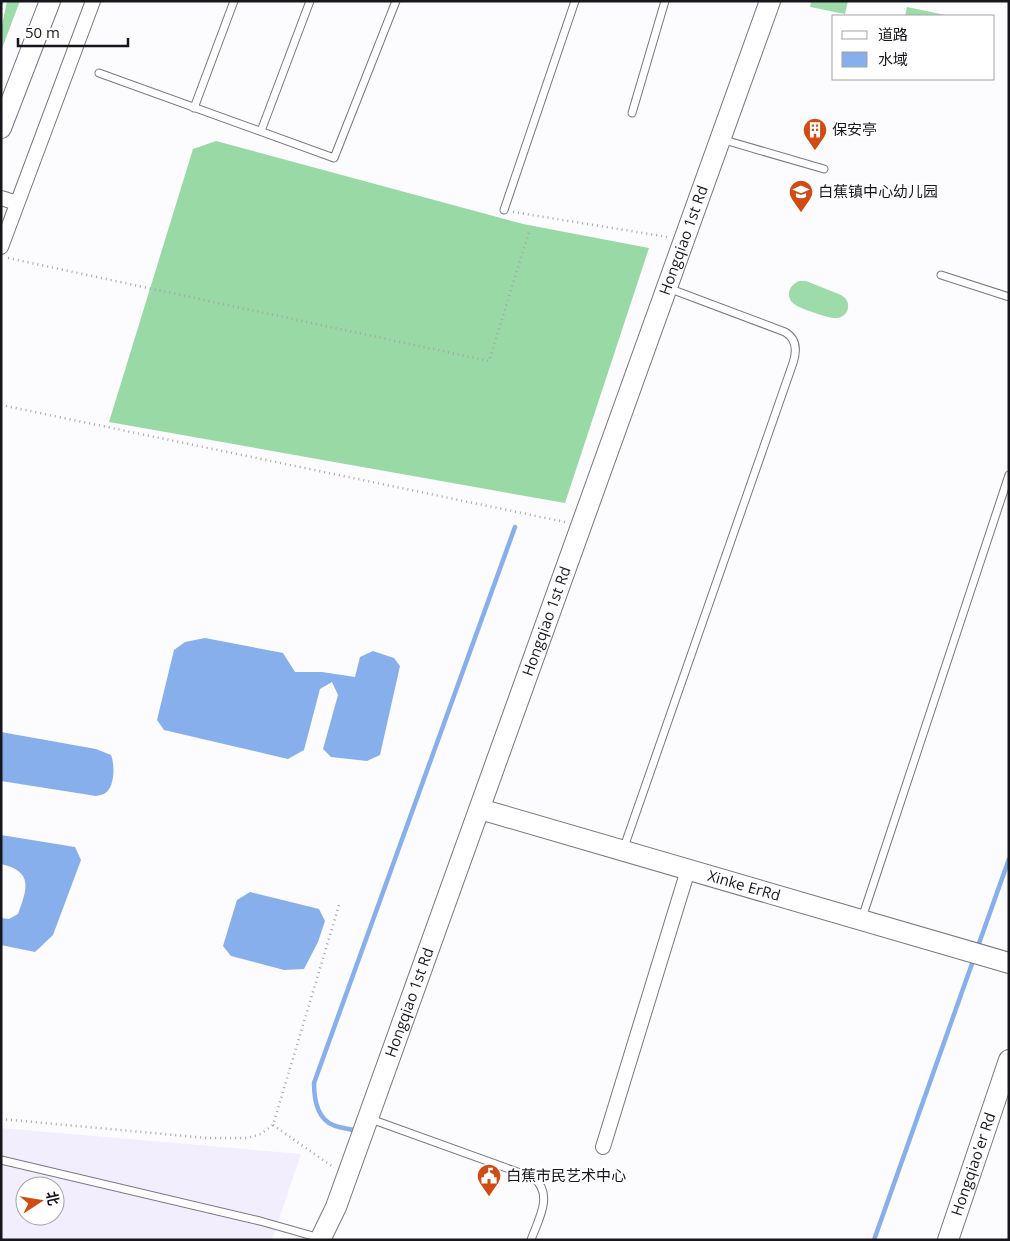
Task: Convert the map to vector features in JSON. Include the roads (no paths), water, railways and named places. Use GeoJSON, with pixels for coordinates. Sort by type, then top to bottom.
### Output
{"type":"FeatureCollection","features":[{"type":"Feature","properties":{"kind":"street"},"geometry":{"type":"LineString","coordinates":[[1,128],[50,1]]}},
{"type":"Feature","properties":{"kind":"street"},"geometry":{"type":"LineString","coordinates":[[1,247],[93,1]]}},
{"type":"Feature","properties":{"kind":"street","name":"Hongqiao 1st Rd"},"geometry":{"type":"LineString","coordinates":[[320,1239],[336,1207],[770,1]]}},
{"type":"Feature","properties":{"kind":"street"},"geometry":{"type":"LineString","coordinates":[[1,198],[18,203]]}},
{"type":"Feature","properties":{"kind":"street","name":"Xinke ErRd"},"geometry":{"type":"LineString","coordinates":[[480,809],[1009,963]]}},
{"type":"Feature","properties":{"kind":"street"},"geometry":{"type":"LineString","coordinates":[[603,1147],[688,870]]}},
{"type":"Feature","properties":{"kind":"street","name":"Hongqiao'er Rd"},"geometry":{"type":"LineString","coordinates":[[948,1240],[1009,1060]]}},
{"type":"Feature","properties":{"kind":"lane"},"geometry":{"type":"LineString","coordinates":[[194,108],[234,1]]}},
{"type":"Feature","properties":{"kind":"lane"},"geometry":{"type":"LineString","coordinates":[[261,132],[310,1]]}},
{"type":"Feature","properties":{"kind":"lane"},"geometry":{"type":"LineString","coordinates":[[99,73],[334,158],[396,1]]}},
{"type":"Feature","properties":{"kind":"lane"},"geometry":{"type":"LineString","coordinates":[[504,210],[575,1]]}},
{"type":"Feature","properties":{"kind":"lane"},"geometry":{"type":"LineString","coordinates":[[632,113],[665,1]]}},
{"type":"Feature","properties":{"kind":"lane"},"geometry":{"type":"LineString","coordinates":[[721,138],[824,170]]}},
{"type":"Feature","properties":{"kind":"lane"},"geometry":{"type":"LineString","coordinates":[[941,275],[1009,297]]}},
{"type":"Feature","properties":{"kind":"lane"},"geometry":{"type":"LineString","coordinates":[[623,851],[796,351],[794,340],[786,332],[668,288]]}},
{"type":"Feature","properties":{"kind":"lane"},"geometry":{"type":"LineString","coordinates":[[861,920],[1009,475]]}},
{"type":"Feature","properties":{"kind":"lane"},"geometry":{"type":"LineString","coordinates":[[368,1118],[534,1178],[543,1188],[545,1196],[531,1240]]}},
{"type":"Feature","properties":{"kind":"lane"},"geometry":{"type":"LineString","coordinates":[[1,1160],[260,1221],[320,1239]]}},
{"type":"Feature","properties":{"kind":"water"},"geometry":{"type":"Polygon","coordinates":[[[205,638],[283,653],[295,672],[322,672],[355,677],[360,657],[373,651],[394,658],[400,666],[380,755],[367,761],[331,757],[323,749],[338,695],[332,682],[320,689],[304,750],[288,759],[164,730],[157,720],[174,650],[185,642],[205,638]]]}},
{"type":"Feature","properties":{"kind":"water"},"geometry":{"type":"Polygon","coordinates":[[[1,732],[96,749],[111,755],[113,764],[112,782],[108,791],[96,796],[1,781],[1,732]]]}},
{"type":"Feature","properties":{"kind":"water"},"geometry":{"type":"Polygon","coordinates":[[[1,835],[75,847],[81,860],[53,935],[35,952],[1,945],[1,918],[9,919],[18,914],[24,897],[25,883],[19,871],[1,864],[1,835]]]}},
{"type":"Feature","properties":{"kind":"water"},"geometry":{"type":"Polygon","coordinates":[[[250,892],[319,909],[325,921],[318,942],[304,969],[284,970],[231,956],[223,946],[237,900],[250,892]]]}},
{"type":"Feature","properties":{"kind":"waterway"},"geometry":{"type":"LineString","coordinates":[[353,1130],[335,1126],[323,1118],[317,1107],[314,1083],[515,527]]}},
{"type":"Feature","properties":{"kind":"waterway"},"geometry":{"type":"LineString","coordinates":[[977,949],[1009,859]]}},
{"type":"Feature","properties":{"kind":"waterway"},"geometry":{"type":"LineString","coordinates":[[874,1240],[974,958]]}},
{"type":"Feature","properties":{"kind":"place","name":"保安亭"},"geometry":{"type":"Point","coordinates":[815,151]}},
{"type":"Feature","properties":{"kind":"place","name":"白蕉镇中心幼儿园"},"geometry":{"type":"Point","coordinates":[801,213]}},
{"type":"Feature","properties":{"kind":"place","name":"白蕉市民艺术中心"},"geometry":{"type":"Point","coordinates":[489,1197]}}]}
